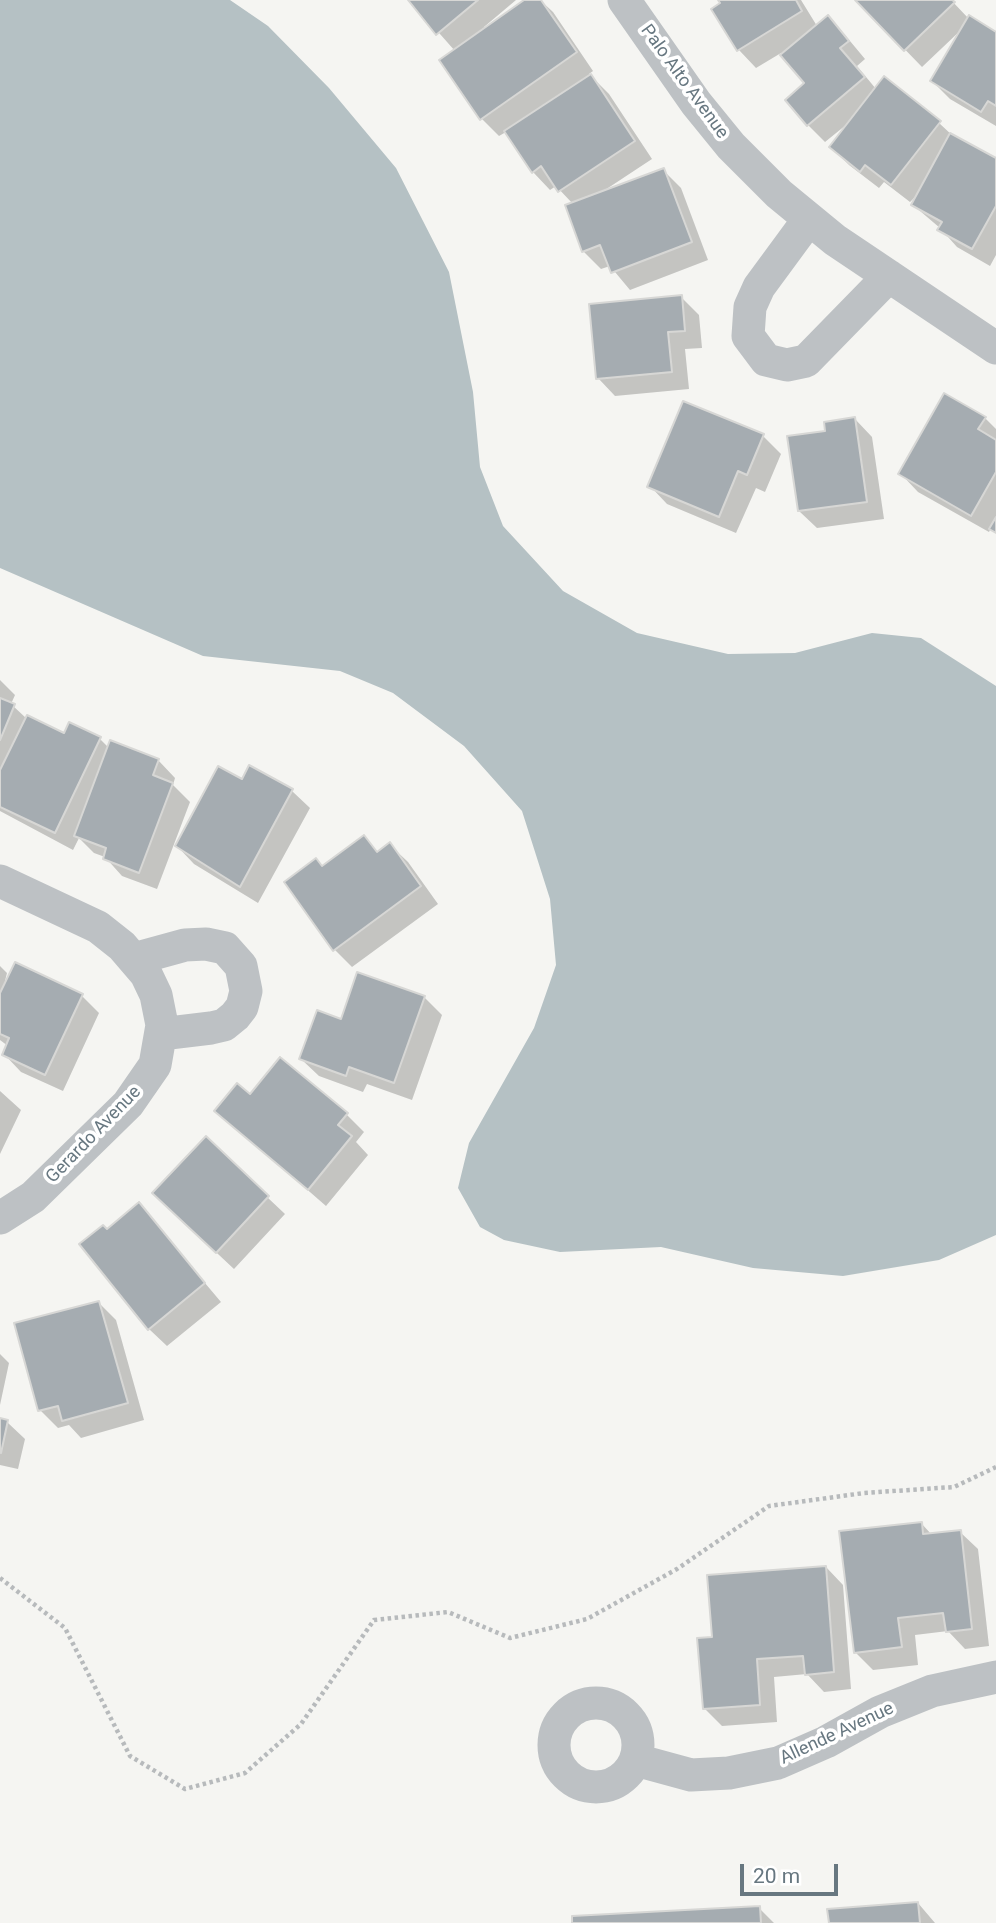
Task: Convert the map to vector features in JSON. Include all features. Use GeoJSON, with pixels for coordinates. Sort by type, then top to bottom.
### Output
{"type":"FeatureCollection","features":[{"type":"Feature","properties":{"kind":"street","name":"Palo Alto Avenue"},"geometry":{"type":"LineString","coordinates":[[624,0],[696,103],[731,146],[809,219],[996,348]]}},
{"type":"Feature","properties":{"kind":"street"},"geometry":{"type":"LineString","coordinates":[[809,219],[759,288],[750,307],[747,319],[748,336],[766,360],[787,365],[806,361],[889,276]]}},
{"type":"Feature","properties":{"kind":"street"},"geometry":{"type":"LineString","coordinates":[[0,881],[98,927],[134,959],[185,945],[206,944],[225,948],[234,955],[245,980],[242,1007],[224,1025],[161,1034]]}},
{"type":"Feature","properties":{"kind":"street","name":"Gerardo Avenue"},"geometry":{"type":"LineString","coordinates":[[0,1218],[33,1197],[128,1104],[155,1065],[161,1034],[156,995],[146,974],[134,959]]}},
{"type":"Feature","properties":{"kind":"street","name":"Allende Avenue"},"geometry":{"type":"LineString","coordinates":[[636,1760],[691,1775],[729,1773],[778,1763],[825,1742],[880,1712],[922,1695],[996,1677]]}},
{"type":"Feature","properties":{"kind":"path"},"geometry":{"type":"LineString","coordinates":[[0,1578],[65,1628],[130,1756],[184,1789],[245,1773],[301,1724],[374,1620],[448,1612],[510,1638],[536,1632],[587,1619],[677,1569],[769,1506],[864,1493],[954,1487],[996,1467]]}},
{"type":"Feature","properties":{"kind":"shaded area"},"geometry":{"type":"Polygon","coordinates":[[[0,0],[230,0],[268,26],[329,88],[396,168],[449,272],[473,392],[480,467],[503,526],[563,591],[637,633],[728,654],[795,653],[872,633],[921,638],[996,686],[996,1235],[939,1260],[843,1276],[753,1268],[661,1247],[560,1252],[504,1240],[480,1227],[458,1188],[469,1143],[534,1028],[556,965],[550,899],[522,811],[464,746],[393,693],[340,671],[203,656],[0,568],[0,0]]]}},
{"type":"Feature","properties":{"kind":"building"},"geometry":{"type":"Polygon","coordinates":[[[408,0],[478,0],[436,35],[408,0]]]}},
{"type":"Feature","properties":{"kind":"building"},"geometry":{"type":"Polygon","coordinates":[[[524,0],[541,0],[577,52],[480,120],[439,60],[524,0]]]}},
{"type":"Feature","properties":{"kind":"building"},"geometry":{"type":"Polygon","coordinates":[[[718,0],[796,0],[802,11],[737,51],[711,9],[720,3],[718,0]]]}},
{"type":"Feature","properties":{"kind":"building"},"geometry":{"type":"Polygon","coordinates":[[[855,0],[952,0],[955,2],[904,51],[855,0]]]}},
{"type":"Feature","properties":{"kind":"building"},"geometry":{"type":"Polygon","coordinates":[[[828,15],[849,41],[840,48],[865,77],[807,126],[785,100],[804,83],[780,55],[828,15]]]}},
{"type":"Feature","properties":{"kind":"building"},"geometry":{"type":"Polygon","coordinates":[[[969,15],[996,32],[996,106],[988,101],[981,112],[930,81],[969,15]]]}},
{"type":"Feature","properties":{"kind":"building"},"geometry":{"type":"Polygon","coordinates":[[[591,74],[635,141],[558,192],[541,166],[532,173],[504,131],[591,74]]]}},
{"type":"Feature","properties":{"kind":"building"},"geometry":{"type":"Polygon","coordinates":[[[884,76],[941,121],[891,185],[865,165],[860,172],[829,147],[884,76]]]}},
{"type":"Feature","properties":{"kind":"building"},"geometry":{"type":"Polygon","coordinates":[[[950,133],[996,158],[996,206],[972,249],[937,230],[942,222],[911,205],[950,133]]]}},
{"type":"Feature","properties":{"kind":"building"},"geometry":{"type":"Polygon","coordinates":[[[664,168],[692,242],[611,273],[600,245],[582,252],[565,205],[664,168]]]}},
{"type":"Feature","properties":{"kind":"building"},"geometry":{"type":"Polygon","coordinates":[[[682,295],[685,331],[668,332],[672,372],[596,379],[589,304],[682,295]]]}},
{"type":"Feature","properties":{"kind":"building"},"geometry":{"type":"Polygon","coordinates":[[[944,393],[986,417],[978,429],[996,440],[996,472],[971,516],[898,474],[944,393]]]}},
{"type":"Feature","properties":{"kind":"building"},"geometry":{"type":"Polygon","coordinates":[[[683,401],[764,434],[747,475],[738,471],[719,517],[647,487],[683,401]]]}},
{"type":"Feature","properties":{"kind":"building"},"geometry":{"type":"Polygon","coordinates":[[[855,417],[867,502],[798,511],[787,436],[825,431],[824,422],[855,417]]]}},
{"type":"Feature","properties":{"kind":"building"},"geometry":{"type":"Polygon","coordinates":[[[996,517],[996,533],[989,529],[996,517]]]}},
{"type":"Feature","properties":{"kind":"building"},"geometry":{"type":"Polygon","coordinates":[[[0,698],[15,704],[0,740],[0,698]]]}},
{"type":"Feature","properties":{"kind":"building"},"geometry":{"type":"Polygon","coordinates":[[[27,715],[64,733],[69,722],[101,737],[55,833],[0,807],[0,770],[27,715]]]}},
{"type":"Feature","properties":{"kind":"building"},"geometry":{"type":"Polygon","coordinates":[[[110,740],[159,759],[153,775],[173,783],[139,873],[103,859],[106,848],[74,836],[110,740]]]}},
{"type":"Feature","properties":{"kind":"building"},"geometry":{"type":"Polygon","coordinates":[[[249,765],[293,789],[240,887],[175,846],[218,766],[242,779],[249,765]]]}},
{"type":"Feature","properties":{"kind":"building"},"geometry":{"type":"Polygon","coordinates":[[[364,835],[377,852],[390,842],[421,886],[333,951],[284,882],[316,858],[322,866],[364,835]]]}},
{"type":"Feature","properties":{"kind":"building"},"geometry":{"type":"Polygon","coordinates":[[[15,962],[83,994],[45,1075],[2,1055],[9,1038],[0,1034],[0,993],[15,962]]]}},
{"type":"Feature","properties":{"kind":"building"},"geometry":{"type":"Polygon","coordinates":[[[357,972],[425,996],[394,1083],[349,1067],[346,1076],[299,1059],[317,1010],[341,1019],[357,972]]]}},
{"type":"Feature","properties":{"kind":"building"},"geometry":{"type":"Polygon","coordinates":[[[280,1057],[348,1113],[338,1125],[352,1136],[308,1190],[214,1111],[237,1083],[250,1094],[280,1057]]]}},
{"type":"Feature","properties":{"kind":"building"},"geometry":{"type":"Polygon","coordinates":[[[206,1136],[269,1196],[216,1253],[152,1193],[206,1136]]]}},
{"type":"Feature","properties":{"kind":"building"},"geometry":{"type":"Polygon","coordinates":[[[139,1202],[205,1283],[148,1330],[79,1244],[103,1225],[107,1229],[139,1202]]]}},
{"type":"Feature","properties":{"kind":"building"},"geometry":{"type":"Polygon","coordinates":[[[99,1301],[128,1403],[62,1421],[58,1406],[38,1411],[14,1323],[99,1301]]]}},
{"type":"Feature","properties":{"kind":"building"},"geometry":{"type":"Polygon","coordinates":[[[0,1418],[8,1420],[1,1453],[0,1452],[0,1418]]]}},
{"type":"Feature","properties":{"kind":"building"},"geometry":{"type":"Polygon","coordinates":[[[922,1522],[923,1534],[961,1530],[972,1629],[946,1632],[943,1613],[898,1618],[902,1647],[854,1653],[839,1531],[922,1522]]]}},
{"type":"Feature","properties":{"kind":"building"},"geometry":{"type":"Polygon","coordinates":[[[826,1566],[834,1672],[805,1675],[803,1656],[757,1659],[760,1705],[703,1709],[697,1638],[712,1637],[707,1575],[826,1566]]]}},
{"type":"Feature","properties":{"kind":"building"},"geometry":{"type":"Polygon","coordinates":[[[918,1902],[920,1923],[829,1923],[827,1909],[918,1902]]]}},
{"type":"Feature","properties":{"kind":"building"},"geometry":{"type":"Polygon","coordinates":[[[760,1906],[761,1923],[572,1923],[572,1916],[760,1906]]]}}]}
